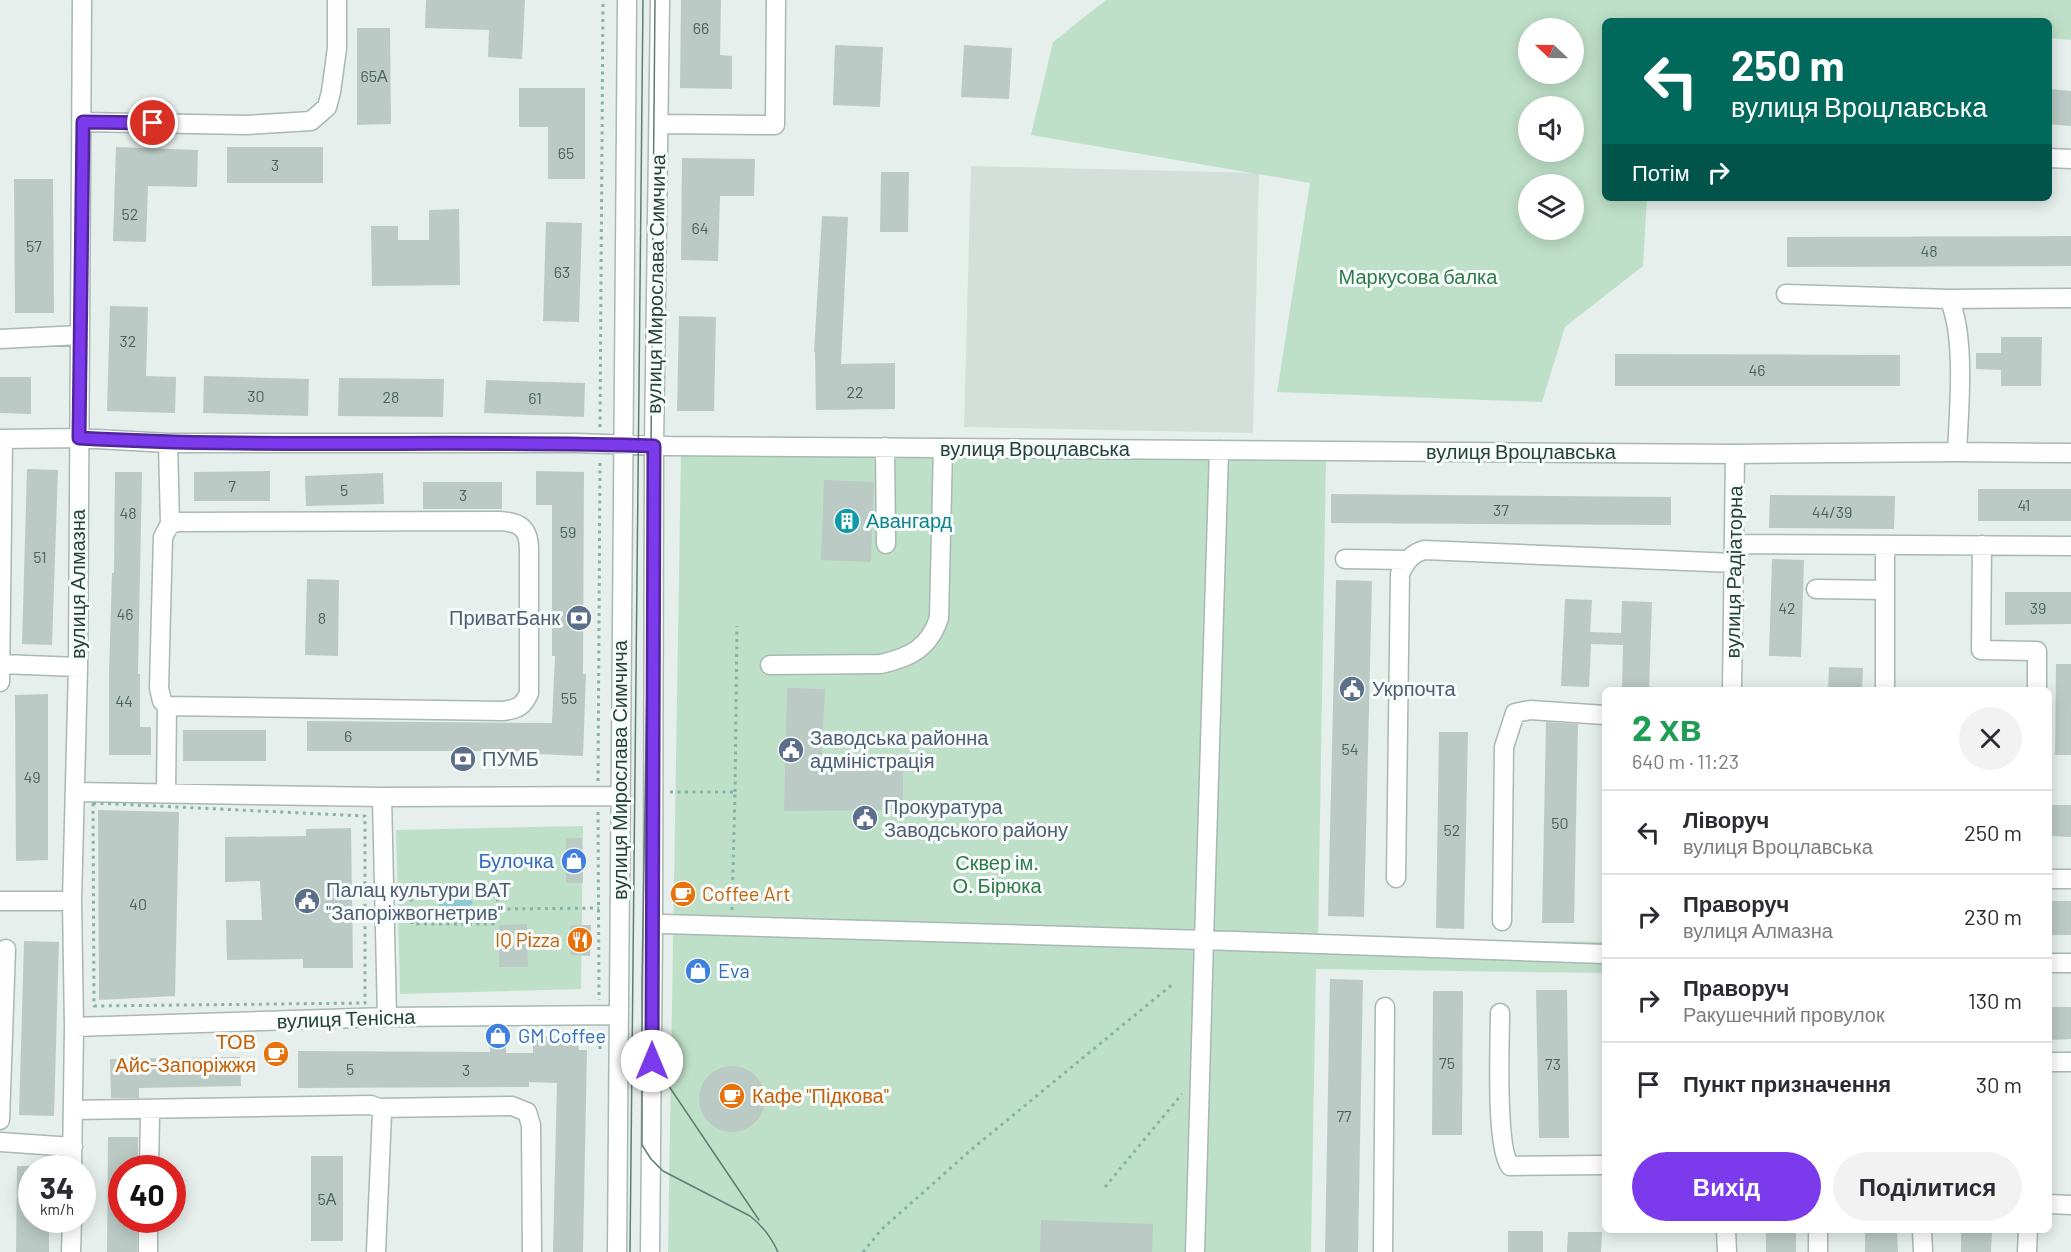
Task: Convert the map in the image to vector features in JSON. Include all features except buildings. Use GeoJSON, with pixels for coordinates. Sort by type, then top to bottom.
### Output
{"type":"FeatureCollection","features":[{"type":"Feature","properties":{"kind":"street","name":"вулиця Алмазна"},"geometry":{"type":"LineString","coordinates":[[72,1155],[74,1027],[72,900],[78,668],[82,0]]}},
{"type":"Feature","properties":{"kind":"street"},"geometry":{"type":"LineString","coordinates":[[83,122],[247,124],[311,121],[327,106],[331,92],[337,48],[337,0]]}},
{"type":"Feature","properties":{"kind":"street","name":"вулиця Мирослава Симчича"},"geometry":{"type":"LineString","coordinates":[[617,1252],[627,0]]}},
{"type":"Feature","properties":{"kind":"street","name":"вулиця Мирослава Симчича"},"geometry":{"type":"LineString","coordinates":[[650,1252],[654,446],[660,0]]}},
{"type":"Feature","properties":{"kind":"street"},"geometry":{"type":"LineString","coordinates":[[659,124],[775,124],[776,0]]}},
{"type":"Feature","properties":{"kind":"street"},"geometry":{"type":"LineString","coordinates":[[2052,158],[2071,159]]}},
{"type":"Feature","properties":{"kind":"street"},"geometry":{"type":"LineString","coordinates":[[1786,294],[1949,299],[2071,298]]}},
{"type":"Feature","properties":{"kind":"street"},"geometry":{"type":"LineString","coordinates":[[1949,299],[1954,311],[1960,390],[1958,452]]}},
{"type":"Feature","properties":{"kind":"street"},"geometry":{"type":"LineString","coordinates":[[0,339],[80,335]]}},
{"type":"Feature","properties":{"kind":"street","name":"вулиця Вроцлавська"},"geometry":{"type":"LineString","coordinates":[[1,439],[79,438],[168,443],[1735,454],[2071,453]]}},
{"type":"Feature","properties":{"kind":"street"},"geometry":{"type":"LineString","coordinates":[[0,682],[1,439]]}},
{"type":"Feature","properties":{"kind":"street"},"geometry":{"type":"LineString","coordinates":[[168,443],[170,524],[164,537],[159,688],[162,701],[167,706],[503,711],[518,709],[525,702],[529,693],[529,543],[524,529],[515,522],[178,522],[170,524]]}},
{"type":"Feature","properties":{"kind":"street"},"geometry":{"type":"LineString","coordinates":[[885,447],[886,544]]}},
{"type":"Feature","properties":{"kind":"street"},"geometry":{"type":"LineString","coordinates":[[770,665],[881,664],[899,660],[914,652],[934,633],[939,618],[943,448]]}},
{"type":"Feature","properties":{"kind":"street"},"geometry":{"type":"LineString","coordinates":[[1195,1252],[1219,450]]}},
{"type":"Feature","properties":{"kind":"street","name":"вулиця Радіаторна"},"geometry":{"type":"LineString","coordinates":[[1732,687],[1735,454]]}},
{"type":"Feature","properties":{"kind":"street"},"geometry":{"type":"LineString","coordinates":[[1734,544],[2071,546]]}},
{"type":"Feature","properties":{"kind":"street"},"geometry":{"type":"LineString","coordinates":[[1884,545],[1885,687]]}},
{"type":"Feature","properties":{"kind":"street"},"geometry":{"type":"LineString","coordinates":[[1982,545],[1981,650],[2037,651],[2037,687]]}},
{"type":"Feature","properties":{"kind":"street"},"geometry":{"type":"LineString","coordinates":[[1396,878],[1400,574],[1408,560],[1417,552],[1424,550],[1734,563]]}},
{"type":"Feature","properties":{"kind":"street"},"geometry":{"type":"LineString","coordinates":[[1345,559],[1408,560]]}},
{"type":"Feature","properties":{"kind":"street"},"geometry":{"type":"LineString","coordinates":[[1816,589],[1885,590]]}},
{"type":"Feature","properties":{"kind":"street"},"geometry":{"type":"LineString","coordinates":[[1,664],[78,668]]}},
{"type":"Feature","properties":{"kind":"street"},"geometry":{"type":"LineString","coordinates":[[166,793],[167,706]]}},
{"type":"Feature","properties":{"kind":"street"},"geometry":{"type":"LineString","coordinates":[[1502,921],[1504,747],[1515,713],[1530,710],[1602,715]]}},
{"type":"Feature","properties":{"kind":"street"},"geometry":{"type":"LineString","coordinates":[[76,792],[382,797],[620,796]]}},
{"type":"Feature","properties":{"kind":"street"},"geometry":{"type":"LineString","coordinates":[[382,797],[387,1017]]}},
{"type":"Feature","properties":{"kind":"street"},"geometry":{"type":"LineString","coordinates":[[2052,879],[2071,879]]}},
{"type":"Feature","properties":{"kind":"street"},"geometry":{"type":"LineString","coordinates":[[0,901],[72,900]]}},
{"type":"Feature","properties":{"kind":"street"},"geometry":{"type":"LineString","coordinates":[[664,924],[1602,954]]}},
{"type":"Feature","properties":{"kind":"street"},"geometry":{"type":"LineString","coordinates":[[0,1120],[6,949]]}},
{"type":"Feature","properties":{"kind":"street"},"geometry":{"type":"LineString","coordinates":[[2052,963],[2071,963]]}},
{"type":"Feature","properties":{"kind":"street"},"geometry":{"type":"LineString","coordinates":[[1383,1252],[1385,1007]]}},
{"type":"Feature","properties":{"kind":"street"},"geometry":{"type":"LineString","coordinates":[[1500,1013],[1501,1127],[1505,1159],[1510,1166],[1602,1165]]}},
{"type":"Feature","properties":{"kind":"street","name":"вулиця Тенісна"},"geometry":{"type":"LineString","coordinates":[[74,1027],[387,1017],[619,1015]]}},
{"type":"Feature","properties":{"kind":"street"},"geometry":{"type":"LineString","coordinates":[[2052,1062],[2071,1062]]}},
{"type":"Feature","properties":{"kind":"street"},"geometry":{"type":"LineString","coordinates":[[73,1110],[359,1105],[379,1108],[512,1106],[527,1112],[531,1125],[531,1252]]}},
{"type":"Feature","properties":{"kind":"street"},"geometry":{"type":"LineString","coordinates":[[376,1252],[382,1113],[379,1108]]}},
{"type":"Feature","properties":{"kind":"street"},"geometry":{"type":"LineString","coordinates":[[149,1155],[152,1110]]}},
{"type":"Feature","properties":{"kind":"street"},"geometry":{"type":"LineString","coordinates":[[0,1142],[72,1147]]}},
{"type":"Feature","properties":{"kind":"street"},"geometry":{"type":"LineString","coordinates":[[2052,1204],[2071,1205]]}},
{"type":"Feature","properties":{"kind":"street"},"geometry":{"type":"LineString","coordinates":[[71,1252],[72,1233]]}},
{"type":"Feature","properties":{"kind":"street"},"geometry":{"type":"LineString","coordinates":[[148,1233],[148,1252]]}},
{"type":"Feature","properties":{"kind":"street"},"geometry":{"type":"LineString","coordinates":[[1726,1233],[1727,1252]]}},
{"type":"Feature","properties":{"kind":"street"},"geometry":{"type":"LineString","coordinates":[[1818,1233],[1818,1252]]}},
{"type":"Feature","properties":{"kind":"street"},"geometry":{"type":"LineString","coordinates":[[1922,1233],[1923,1252]]}},
{"type":"Feature","properties":{"kind":"street"},"geometry":{"type":"LineString","coordinates":[[2027,1252],[2028,1233]]}},
{"type":"Feature","properties":{"kind":"path"},"geometry":{"type":"LineString","coordinates":[[598,767],[603,0]]}},
{"type":"Feature","properties":{"kind":"path"},"geometry":{"type":"LineString","coordinates":[[732,926],[737,626]]}},
{"type":"Feature","properties":{"kind":"path"},"geometry":{"type":"LineString","coordinates":[[665,792],[735,792]]}},
{"type":"Feature","properties":{"kind":"path"},"geometry":{"type":"LineString","coordinates":[[364,816],[93,803],[94,1006],[365,1003],[366,978]]}},
{"type":"Feature","properties":{"kind":"path"},"geometry":{"type":"LineString","coordinates":[[497,890],[498,909],[497,924],[412,924],[411,891],[497,890]]}},
{"type":"Feature","properties":{"kind":"path"},"geometry":{"type":"LineString","coordinates":[[498,909],[599,908]]}},
{"type":"Feature","properties":{"kind":"path"},"geometry":{"type":"LineString","coordinates":[[864,1252],[882,1229],[972,1149],[1174,983]]}},
{"type":"Feature","properties":{"kind":"path"},"geometry":{"type":"LineString","coordinates":[[1105,1187],[1200,1072]]}},
{"type":"Feature","properties":{"kind":"shaded area"},"geometry":{"type":"Polygon","coordinates":[[[971,166],[1259,173],[1253,433],[964,427],[971,166]]]}},
{"type":"Feature","properties":{"kind":"green space","name":"Маркусова балка"},"geometry":{"type":"Polygon","coordinates":[[[1106,0],[2071,0],[2071,40],[2052,38],[2052,18],[1602,18],[1602,201],[1647,201],[1643,266],[1565,327],[1542,402],[1277,392],[1310,183],[1031,135],[1053,42],[1106,0]]]}},
{"type":"Feature","properties":{"kind":"green space","name":"Сквер ім. О. Бірюка"},"geometry":{"type":"Polygon","coordinates":[[[943,448],[1326,460],[1318,938],[1602,942],[1602,973],[1316,969],[1311,1252],[668,1252],[681,452],[943,448]]]}},
{"type":"Feature","properties":{"kind":"green space"},"geometry":{"type":"Polygon","coordinates":[[[583,826],[581,989],[400,994],[396,830],[583,826]]]}},
{"type":"Feature","properties":{"kind":"water"},"geometry":{"type":"Polygon","coordinates":[[[455,894],[469,896],[473,903],[469,907],[460,907],[457,910],[439,906],[439,898],[455,894]]]}},
{"type":"Feature","properties":{"kind":"tram line"},"geometry":{"type":"LineString","coordinates":[[630,1252],[643,0]]}},
{"type":"Feature","properties":{"kind":"tram line"},"geometry":{"type":"LineString","coordinates":[[655,0],[651,445],[642,982],[642,1145],[663,1171],[750,1216],[766,1232],[778,1252]]}},
{"type":"Feature","properties":{"kind":"tram line"},"geometry":{"type":"LineString","coordinates":[[645,1044],[650,1058],[759,1220]]}},
{"type":"Feature","properties":{"kind":"place","name":"Авангард"},"geometry":{"type":"Point","coordinates":[847,521]}},
{"type":"Feature","properties":{"kind":"place","name":"ПриватБанк"},"geometry":{"type":"Point","coordinates":[579,618]}},
{"type":"Feature","properties":{"kind":"place","name":"Укрпочта"},"geometry":{"type":"Point","coordinates":[1352,689]}},
{"type":"Feature","properties":{"kind":"place","name":"Заводська районна адміністрація"},"geometry":{"type":"Point","coordinates":[791,750]}},
{"type":"Feature","properties":{"kind":"place","name":"ПУМБ"},"geometry":{"type":"Point","coordinates":[463,759]}},
{"type":"Feature","properties":{"kind":"place","name":"Прокуратура Заводського району"},"geometry":{"type":"Point","coordinates":[865,818]}},
{"type":"Feature","properties":{"kind":"place","name":"Булочка"},"geometry":{"type":"Point","coordinates":[574,861]}},
{"type":"Feature","properties":{"kind":"place","name":"Coffee Art"},"geometry":{"type":"Point","coordinates":[683,894]}},
{"type":"Feature","properties":{"kind":"place","name":"Палац культури ВАТ \"Запоріжвогнетрив\""},"geometry":{"type":"Point","coordinates":[307,901]}},
{"type":"Feature","properties":{"kind":"place","name":"IQ Pіzza"},"geometry":{"type":"Point","coordinates":[580,940]}},
{"type":"Feature","properties":{"kind":"place","name":"Eva"},"geometry":{"type":"Point","coordinates":[698,971]}},
{"type":"Feature","properties":{"kind":"place","name":"GM Coffee"},"geometry":{"type":"Point","coordinates":[498,1036]}},
{"type":"Feature","properties":{"kind":"place","name":"ТОВ Айс-Запоріжжя"},"geometry":{"type":"Point","coordinates":[276,1054]}},
{"type":"Feature","properties":{"kind":"place","name":"Кафе \"Підкова\""},"geometry":{"type":"Point","coordinates":[732,1096]}},
{"type":"Feature","properties":{"kind":"route"},"geometry":{"type":"LineString","coordinates":[[153,123],[83,122],[79,438],[168,443],[575,443],[654,446],[652,1061]]}}]}
